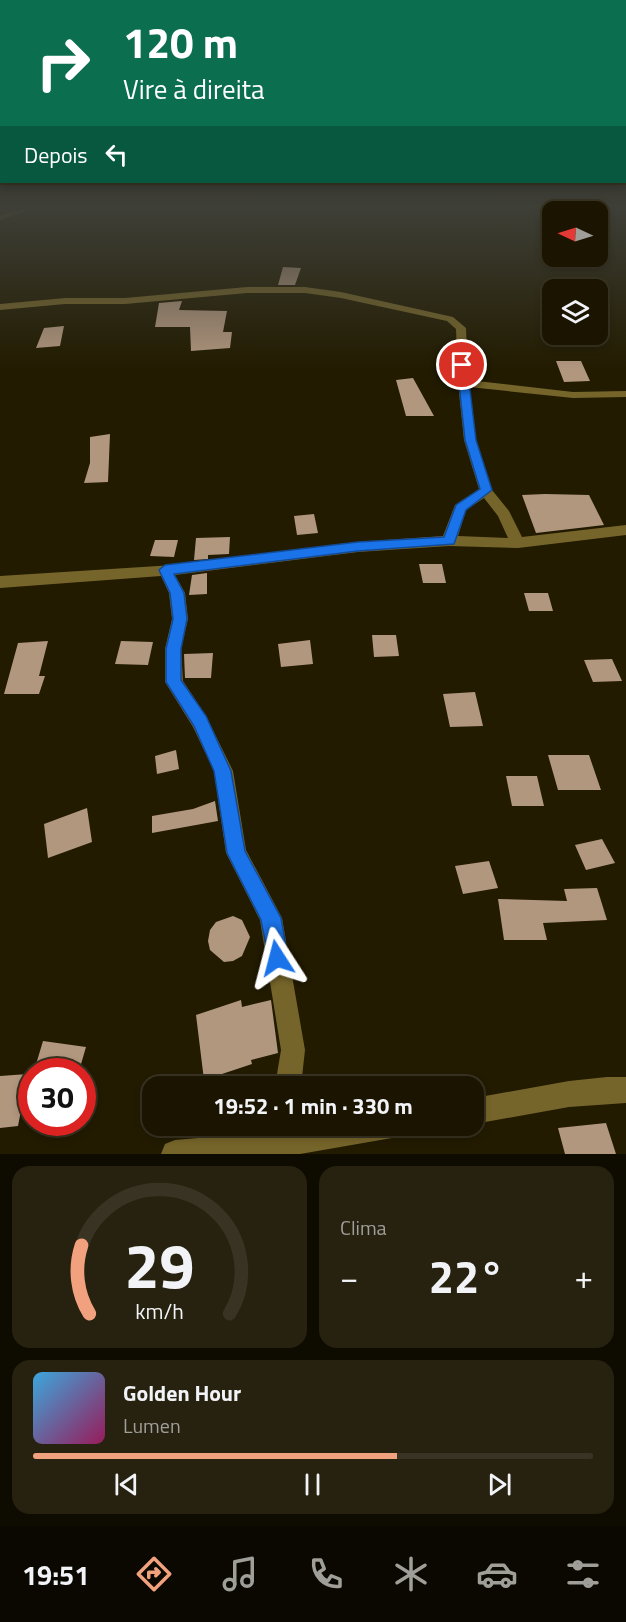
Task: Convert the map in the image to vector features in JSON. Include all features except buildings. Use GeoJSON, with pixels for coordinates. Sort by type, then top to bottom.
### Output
{"type":"FeatureCollection","features":[{"type":"Feature","properties":{"kind":"street"},"geometry":{"type":"LineString","coordinates":[[0,307],[65,301],[125,301],[247,290],[305,290],[341,295],[450,319],[461,328],[463,383],[470,440],[486,490],[504,514],[518,543]]}},
{"type":"Feature","properties":{"kind":"street"},"geometry":{"type":"LineString","coordinates":[[463,383],[573,395],[626,394]]}},
{"type":"Feature","properties":{"kind":"street"},"geometry":{"type":"LineString","coordinates":[[449,541],[460,508],[486,490]]}},
{"type":"Feature","properties":{"kind":"street"},"geometry":{"type":"LineString","coordinates":[[0,582],[165,570],[348,548],[449,541],[518,543],[626,531]]}},
{"type":"Feature","properties":{"kind":"street"},"geometry":{"type":"LineString","coordinates":[[165,570],[177,593],[180,619],[173,649],[174,682],[200,722],[223,771],[236,853],[271,918],[293,1050],[289,1076]]}},
{"type":"Feature","properties":{"kind":"street"},"geometry":{"type":"LineString","coordinates":[[484,1109],[578,1094],[626,1090]]}},
{"type":"Feature","properties":{"kind":"street"},"geometry":{"type":"LineString","coordinates":[[174,1154],[315,1136]]}},
{"type":"Feature","properties":{"kind":"route"},"geometry":{"type":"LineString","coordinates":[[277,958],[271,918],[236,853],[223,771],[200,722],[174,682],[173,649],[180,619],[177,593],[165,570],[296,553],[449,541],[460,508],[486,490],[470,440],[462,365]]}}]}
